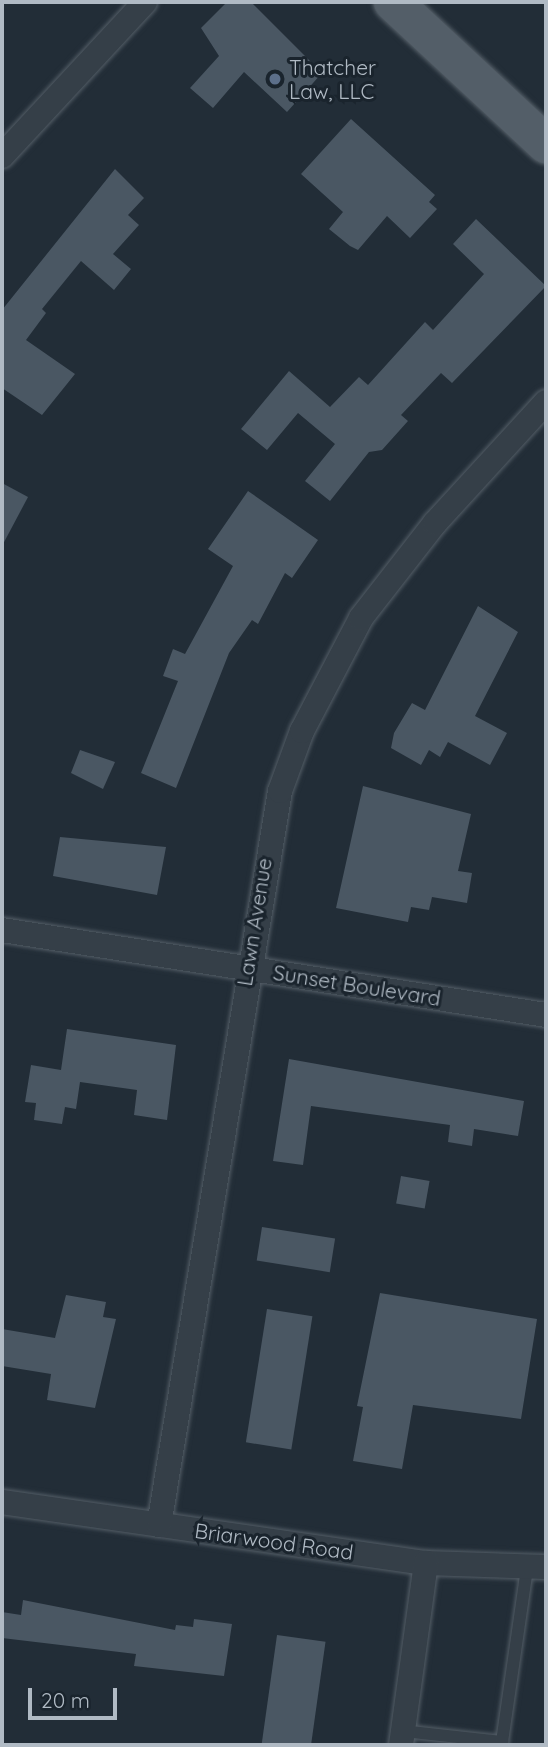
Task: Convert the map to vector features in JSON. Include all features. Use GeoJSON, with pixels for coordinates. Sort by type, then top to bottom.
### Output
{"type":"FeatureCollection","features":[{"type":"Feature","properties":{"kind":"main road"},"geometry":{"type":"LineString","coordinates":[[393,2],[546,144]]}},
{"type":"Feature","properties":{"kind":"street"},"geometry":{"type":"LineString","coordinates":[[2,156],[145,2]]}},
{"type":"Feature","properties":{"kind":"street","name":"Lawn Avenue"},"geometry":{"type":"LineString","coordinates":[[159,1525],[247,967],[280,791],[332,671],[394,571],[546,402]]}},
{"type":"Feature","properties":{"kind":"street","name":"Sunset Boulevard"},"geometry":{"type":"LineString","coordinates":[[2,930],[546,1015]]}},
{"type":"Feature","properties":{"kind":"street","name":"Briarwood Road"},"geometry":{"type":"LineString","coordinates":[[2,1502],[426,1563],[537,1568]]}},
{"type":"Feature","properties":{"kind":"street"},"geometry":{"type":"LineString","coordinates":[[402,1738],[426,1563]]}},
{"type":"Feature","properties":{"kind":"lane"},"geometry":{"type":"LineString","coordinates":[[402,1738],[502,1742],[537,1568]]}},
{"type":"Feature","properties":{"kind":"building"},"geometry":{"type":"Polygon","coordinates":[[[227,2],[251,2],[322,73],[287,112],[244,72],[213,108],[190,88],[219,56],[201,28],[227,2]]]}},
{"type":"Feature","properties":{"kind":"building"},"geometry":{"type":"Polygon","coordinates":[[[351,119],[435,195],[429,202],[437,209],[410,238],[387,216],[358,250],[350,246],[329,229],[343,212],[301,174],[351,119]]]}},
{"type":"Feature","properties":{"kind":"building"},"geometry":{"type":"Polygon","coordinates":[[[115,169],[144,198],[128,215],[139,225],[113,254],[131,269],[114,290],[81,261],[42,309],[46,313],[26,340],[75,374],[42,415],[2,388],[2,310],[115,169]]]}},
{"type":"Feature","properties":{"kind":"building"},"geometry":{"type":"Polygon","coordinates":[[[476,219],[546,286],[452,383],[441,373],[401,415],[408,421],[382,450],[369,452],[330,501],[305,481],[335,444],[298,413],[267,450],[241,429],[289,371],[330,407],[359,377],[368,385],[425,322],[433,330],[484,274],[453,244],[476,219]]]}},
{"type":"Feature","properties":{"kind":"building"},"geometry":{"type":"Polygon","coordinates":[[[2,483],[28,497],[2,546],[2,483]]]}},
{"type":"Feature","properties":{"kind":"building"},"geometry":{"type":"Polygon","coordinates":[[[248,491],[318,540],[292,578],[285,573],[258,624],[252,620],[229,653],[176,788],[141,773],[178,681],[163,676],[173,649],[185,654],[233,566],[208,549],[248,491]]]}},
{"type":"Feature","properties":{"kind":"building"},"geometry":{"type":"Polygon","coordinates":[[[478,606],[518,632],[475,716],[507,733],[490,765],[448,742],[440,757],[429,750],[421,765],[391,748],[394,733],[412,703],[425,710],[478,606]]]}},
{"type":"Feature","properties":{"kind":"building"},"geometry":{"type":"Polygon","coordinates":[[[80,750],[115,762],[103,789],[71,773],[80,750]]]}},
{"type":"Feature","properties":{"kind":"building"},"geometry":{"type":"Polygon","coordinates":[[[363,786],[471,814],[458,871],[472,873],[467,903],[432,897],[429,910],[411,907],[408,922],[336,908],[363,786]]]}},
{"type":"Feature","properties":{"kind":"building"},"geometry":{"type":"Polygon","coordinates":[[[60,837],[166,847],[157,895],[53,876],[60,837]]]}},
{"type":"Feature","properties":{"kind":"building"},"geometry":{"type":"Polygon","coordinates":[[[67,1029],[176,1045],[167,1120],[134,1115],[137,1090],[80,1082],[76,1109],[65,1107],[62,1124],[34,1120],[36,1103],[25,1102],[31,1065],[61,1070],[67,1029]]]}},
{"type":"Feature","properties":{"kind":"building"},"geometry":{"type":"Polygon","coordinates":[[[289,1059],[524,1101],[518,1136],[474,1129],[472,1146],[448,1142],[450,1125],[311,1106],[303,1165],[273,1161],[289,1059]]]}},
{"type":"Feature","properties":{"kind":"building"},"geometry":{"type":"Polygon","coordinates":[[[401,1176],[430,1181],[425,1209],[396,1204],[401,1176]]]}},
{"type":"Feature","properties":{"kind":"building"},"geometry":{"type":"Polygon","coordinates":[[[262,1227],[335,1239],[330,1272],[257,1261],[262,1227]]]}},
{"type":"Feature","properties":{"kind":"building"},"geometry":{"type":"Polygon","coordinates":[[[380,1293],[537,1319],[521,1419],[413,1405],[402,1469],[353,1461],[363,1407],[357,1406],[380,1293]]]}},
{"type":"Feature","properties":{"kind":"building"},"geometry":{"type":"Polygon","coordinates":[[[66,1295],[106,1302],[103,1317],[116,1319],[95,1408],[47,1400],[51,1374],[2,1366],[2,1329],[55,1338],[66,1295]]]}},
{"type":"Feature","properties":{"kind":"building"},"geometry":{"type":"Polygon","coordinates":[[[267,1309],[312,1316],[291,1450],[246,1442],[267,1309]]]}},
{"type":"Feature","properties":{"kind":"building"},"geometry":{"type":"Polygon","coordinates":[[[23,1600],[175,1630],[176,1625],[193,1627],[194,1619],[232,1624],[224,1676],[134,1666],[136,1654],[2,1638],[2,1612],[21,1615],[23,1600]]]}},
{"type":"Feature","properties":{"kind":"building"},"geometry":{"type":"Polygon","coordinates":[[[277,1635],[326,1642],[311,1745],[262,1745],[277,1635]]]}},
{"type":"Feature","properties":{"kind":"place","name":"Thatcher Law, LLC"},"geometry":{"type":"Point","coordinates":[275,79]}}]}
